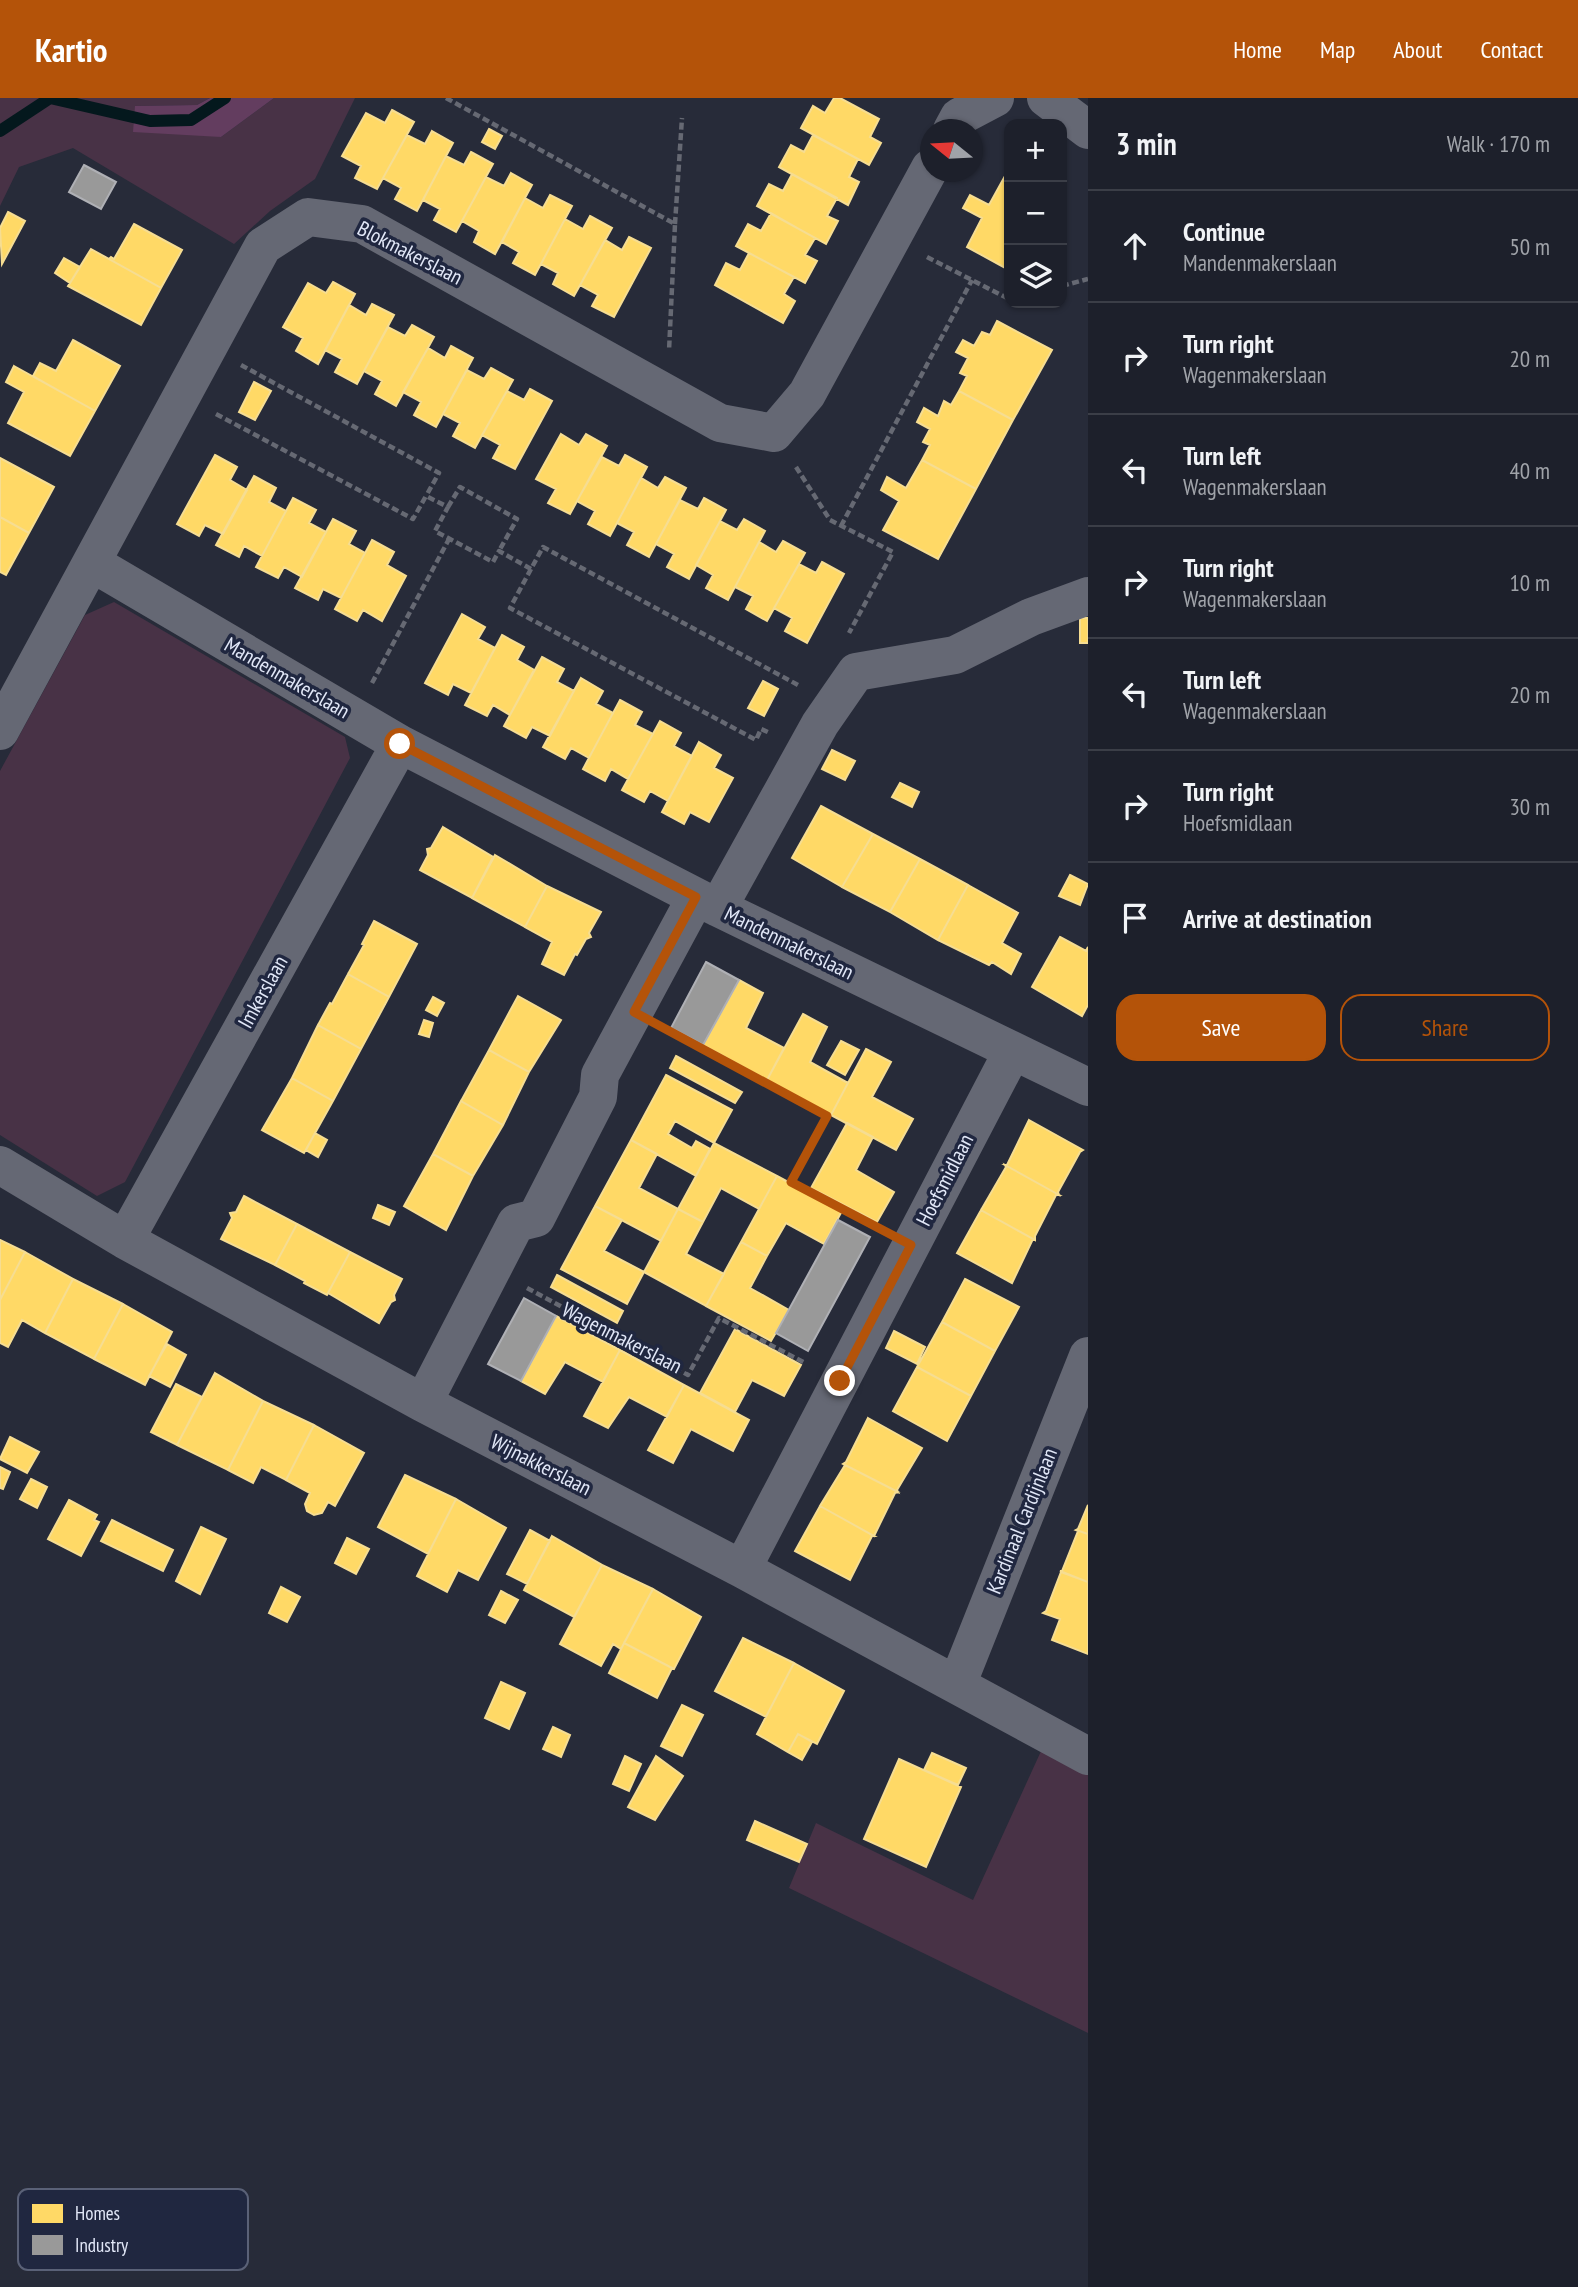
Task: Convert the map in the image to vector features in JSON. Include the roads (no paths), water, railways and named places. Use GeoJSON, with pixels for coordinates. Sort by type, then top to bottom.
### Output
{"type":"FeatureCollection","features":[{"type":"Feature","properties":{"kind":"street"},"geometry":{"type":"LineString","coordinates":[[958,119],[995,98]]}},
{"type":"Feature","properties":{"kind":"street"},"geometry":{"type":"LineString","coordinates":[[1046,98],[1082,125]]}},
{"type":"Feature","properties":{"kind":"street","name":"Blokmakerslaan"},"geometry":{"type":"LineString","coordinates":[[0,731],[262,246],[308,217],[362,224],[720,423],[774,433],[807,394],[922,182]]}},
{"type":"Feature","properties":{"kind":"street","name":"Mandenmakerslaan"},"geometry":{"type":"LineString","coordinates":[[92,563],[400,744],[707,903],[1088,1087]]}},
{"type":"Feature","properties":{"kind":"street"},"geometry":{"type":"LineString","coordinates":[[423,1403],[516,1223],[536,1217],[598,1097],[600,1075],[634,1012],[856,672],[955,655],[1031,617],[1088,596]]}},
{"type":"Feature","properties":{"kind":"street","name":"Imkerslaan"},"geometry":{"type":"LineString","coordinates":[[125,1240],[400,744]]}},
{"type":"Feature","properties":{"kind":"street","name":"Hoefsmidlaan"},"geometry":{"type":"LineString","coordinates":[[742,1569],[1012,1052]]}},
{"type":"Feature","properties":{"kind":"street","name":"Wijnakkerslaan"},"geometry":{"type":"LineString","coordinates":[[0,1165],[125,1240],[423,1403],[742,1569],[1088,1756]]}},
{"type":"Feature","properties":{"kind":"street","name":"Kardinaal Cardijnlaan"},"geometry":{"type":"LineString","coordinates":[[957,1685],[1088,1356]]}},
{"type":"Feature","properties":{"kind":"waterway"},"geometry":{"type":"LineString","coordinates":[[0,131],[50,98],[150,121],[191,120],[225,98]]}}]}
